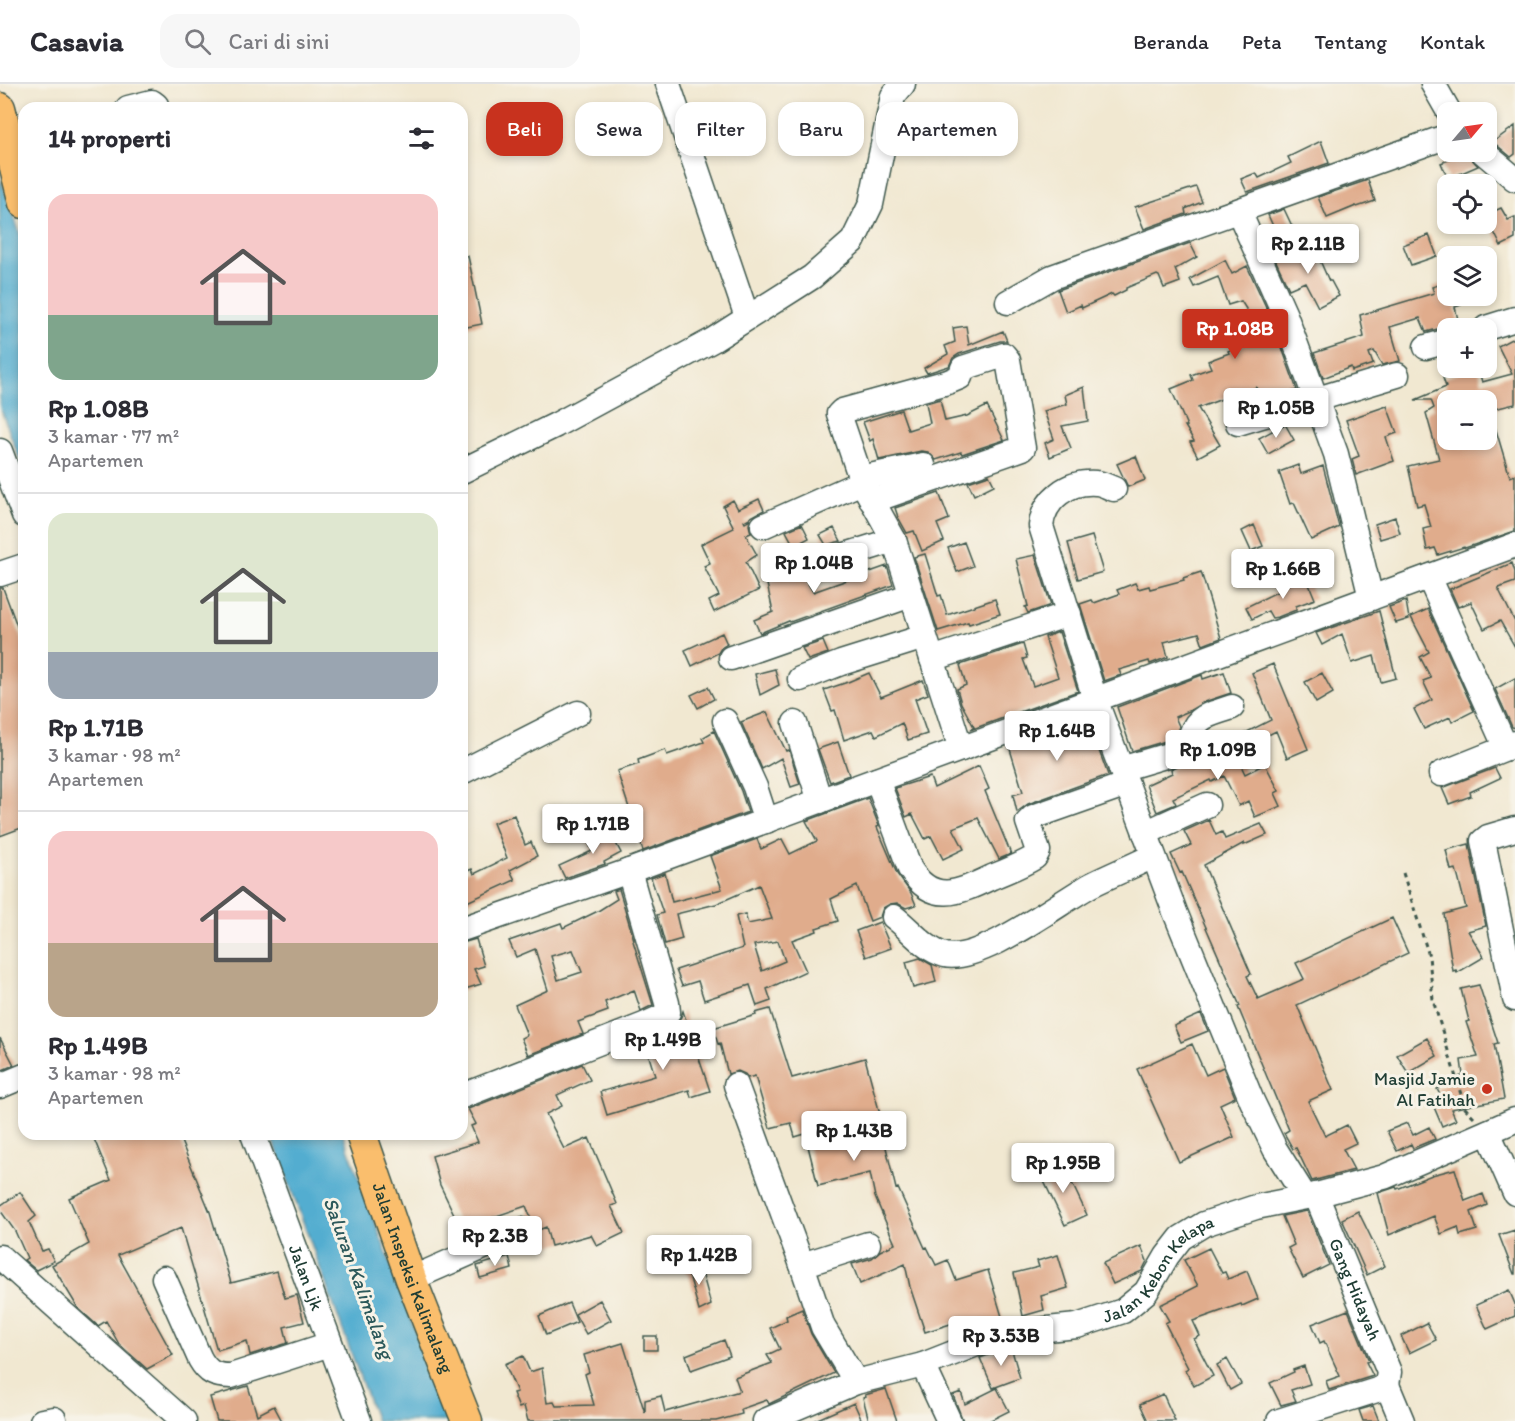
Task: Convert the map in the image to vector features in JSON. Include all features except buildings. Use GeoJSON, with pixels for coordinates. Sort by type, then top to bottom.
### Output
{"type":"FeatureCollection","features":[{"type":"Feature","properties":{"kind":"main road"},"geometry":{"type":"LineString","coordinates":[[0,108],[15,137],[18,159]]}},
{"type":"Feature","properties":{"kind":"main road","name":"Jalan Inspeksi Kalimalang"},"geometry":{"type":"LineString","coordinates":[[365,1140],[411,1279],[467,1421]]}},
{"type":"Feature","properties":{"kind":"street"},"geometry":{"type":"LineString","coordinates":[[668,84],[747,316]]}},
{"type":"Feature","properties":{"kind":"street"},"geometry":{"type":"LineString","coordinates":[[470,468],[556,425],[713,340],[747,316],[812,278],[853,241],[871,204],[893,96],[903,84]]}},
{"type":"Feature","properties":{"kind":"street"},"geometry":{"type":"LineString","coordinates":[[1433,84],[1443,102]]}},
{"type":"Feature","properties":{"kind":"street"},"geometry":{"type":"LineString","coordinates":[[1008,302],[1052,277],[1437,140]]}},
{"type":"Feature","properties":{"kind":"street"},"geometry":{"type":"LineString","coordinates":[[1495,162],[1515,179]]}},
{"type":"Feature","properties":{"kind":"street"},"geometry":{"type":"LineString","coordinates":[[1239,212],[1285,315],[1335,454],[1371,598]]}},
{"type":"Feature","properties":{"kind":"street"},"geometry":{"type":"LineString","coordinates":[[1497,325],[1515,319]]}},
{"type":"Feature","properties":{"kind":"street"},"geometry":{"type":"LineString","coordinates":[[865,487],[1023,448],[1008,360],[1004,355],[963,368],[960,377],[948,382],[841,412],[839,416],[865,487],[894,540],[961,749]]}},
{"type":"Feature","properties":{"kind":"street"},"geometry":{"type":"LineString","coordinates":[[1238,423],[1397,375]]}},
{"type":"Feature","properties":{"kind":"street"},"geometry":{"type":"LineString","coordinates":[[0,451],[7,490],[18,506]]}},
{"type":"Feature","properties":{"kind":"street"},"geometry":{"type":"LineString","coordinates":[[763,526],[923,465]]}},
{"type":"Feature","properties":{"kind":"street","name":"Gang Hidayah"},"geometry":{"type":"LineString","coordinates":[[1114,489],[1098,483],[1077,484],[1057,495],[1042,515],[1041,526],[1095,699],[1153,856],[1252,1101],[1275,1149],[1311,1196],[1389,1372],[1387,1385],[1402,1421]]}},
{"type":"Feature","properties":{"kind":"street"},"geometry":{"type":"LineString","coordinates":[[809,562],[836,558],[894,540]]}},
{"type":"Feature","properties":{"kind":"street"},"geometry":{"type":"LineString","coordinates":[[468,927],[629,871],[1515,545]]}},
{"type":"Feature","properties":{"kind":"street"},"geometry":{"type":"LineString","coordinates":[[0,574],[18,568]]}},
{"type":"Feature","properties":{"kind":"street"},"geometry":{"type":"LineString","coordinates":[[1430,577],[1510,745],[1441,774]]}},
{"type":"Feature","properties":{"kind":"street"},"geometry":{"type":"LineString","coordinates":[[731,658],[911,595]]}},
{"type":"Feature","properties":{"kind":"street"},"geometry":{"type":"LineString","coordinates":[[800,679],[841,663],[928,648],[1069,614]]}},
{"type":"Feature","properties":{"kind":"street"},"geometry":{"type":"LineString","coordinates":[[877,780],[910,869],[916,879],[926,888],[945,894],[953,893],[981,883],[1035,857],[1038,851],[1028,822],[1033,817],[1175,753],[1188,745],[1191,731],[1200,718],[1232,707]]}},
{"type":"Feature","properties":{"kind":"street"},"geometry":{"type":"LineString","coordinates":[[468,769],[578,713]]}},
{"type":"Feature","properties":{"kind":"street"},"geometry":{"type":"LineString","coordinates":[[725,721],[755,788],[766,821]]}},
{"type":"Feature","properties":{"kind":"street"},"geometry":{"type":"LineString","coordinates":[[795,723],[820,801]]}},
{"type":"Feature","properties":{"kind":"street"},"geometry":{"type":"LineString","coordinates":[[1145,833],[1207,805]]}},
{"type":"Feature","properties":{"kind":"street"},"geometry":{"type":"LineString","coordinates":[[1515,829],[1488,837],[1483,841],[1515,999]]}},
{"type":"Feature","properties":{"kind":"street"},"geometry":{"type":"LineString","coordinates":[[894,917],[926,945],[943,954],[956,956],[971,953],[1026,925],[1091,885],[1153,856]]}},
{"type":"Feature","properties":{"kind":"street"},"geometry":{"type":"LineString","coordinates":[[468,1094],[644,1025],[668,1012],[629,871]]}},
{"type":"Feature","properties":{"kind":"street"},"geometry":{"type":"LineString","coordinates":[[0,1086],[18,1078]]}},
{"type":"Feature","properties":{"kind":"street"},"geometry":{"type":"LineString","coordinates":[[736,1085],[823,1328],[856,1382]]}},
{"type":"Feature","properties":{"kind":"street","name":"Jalan Kebon Kelapa"},"geometry":{"type":"LineString","coordinates":[[765,1421],[856,1382],[923,1365],[1008,1333],[1077,1326],[1123,1311],[1146,1292],[1167,1256],[1181,1238],[1203,1224],[1256,1207],[1311,1196],[1384,1177],[1515,1120]]}},
{"type":"Feature","properties":{"kind":"street"},"geometry":{"type":"LineString","coordinates":[[1488,1132],[1515,1193]]}},
{"type":"Feature","properties":{"kind":"street","name":"Jalan Ljk"},"geometry":{"type":"LineString","coordinates":[[255,1140],[359,1421]]}},
{"type":"Feature","properties":{"kind":"street"},"geometry":{"type":"LineString","coordinates":[[411,1279],[522,1230]]}},
{"type":"Feature","properties":{"kind":"street"},"geometry":{"type":"LineString","coordinates":[[802,1265],[868,1244]]}},
{"type":"Feature","properties":{"kind":"street"},"geometry":{"type":"LineString","coordinates":[[0,1257],[184,1421]]}},
{"type":"Feature","properties":{"kind":"street"},"geometry":{"type":"LineString","coordinates":[[164,1278],[200,1359],[207,1371],[218,1376],[231,1376],[330,1344]]}},
{"type":"Feature","properties":{"kind":"street"},"geometry":{"type":"LineString","coordinates":[[923,1365],[950,1421]]}},
{"type":"Feature","properties":{"kind":"street"},"geometry":{"type":"LineString","coordinates":[[1279,1421],[1387,1385]]}},
{"type":"Feature","properties":{"kind":"path"},"geometry":{"type":"LineString","coordinates":[[1403,873],[1429,956],[1433,1000],[1465,1108],[1488,1132]]}},
{"type":"Feature","properties":{"kind":"water"},"geometry":{"type":"Polygon","coordinates":[[[0,177],[18,228],[18,455],[0,407],[0,177]]]}},
{"type":"Feature","properties":{"kind":"water","name":"Saluran Kalimalang"},"geometry":{"type":"Polygon","coordinates":[[[273,1140],[345,1140],[448,1421],[376,1421],[273,1140]]]}},
{"type":"Feature","properties":{"kind":"place","name":"Masjid Jamie Al Fatihah"},"geometry":{"type":"Point","coordinates":[1487,1089]}}]}
